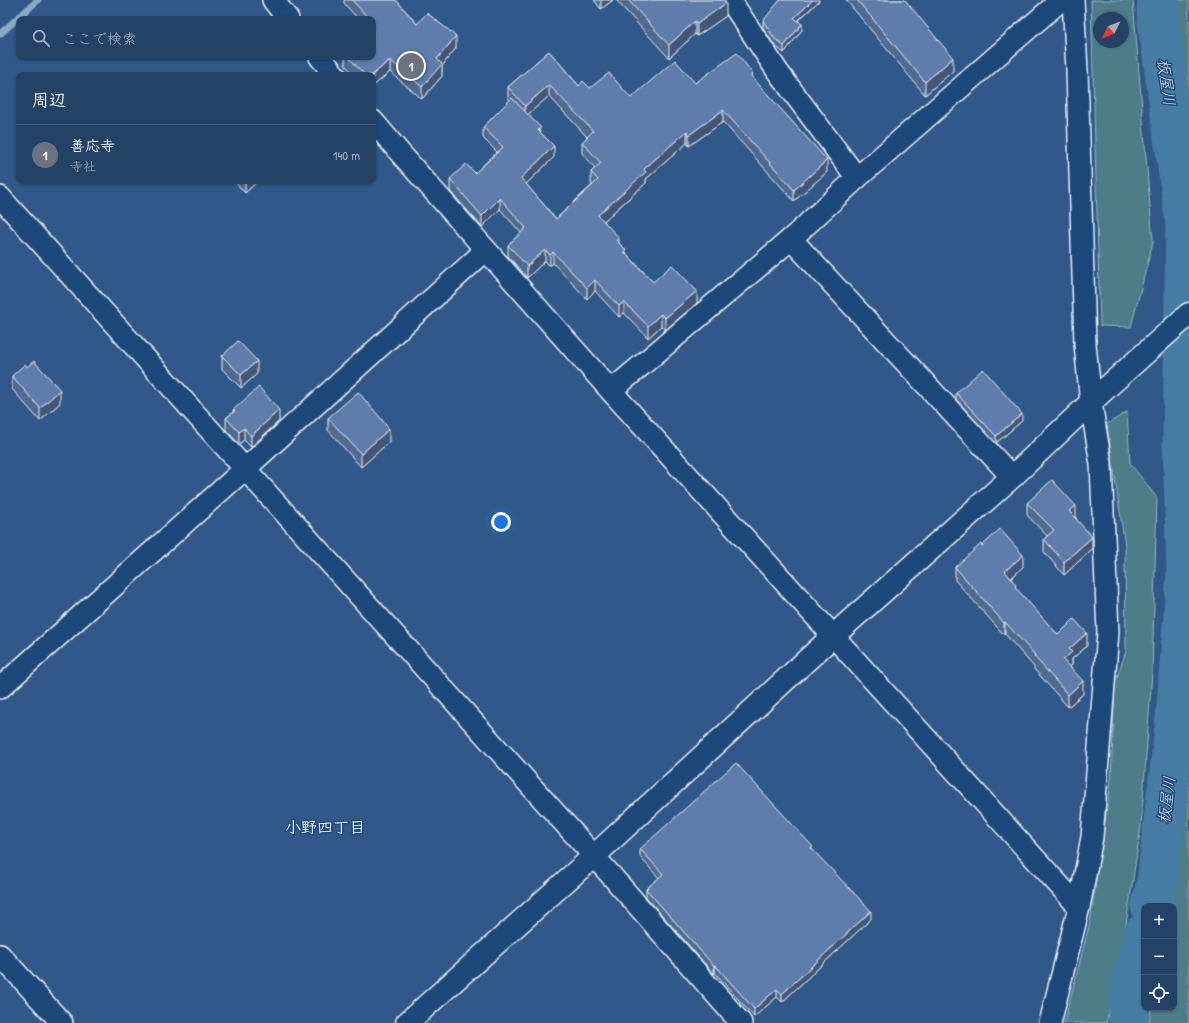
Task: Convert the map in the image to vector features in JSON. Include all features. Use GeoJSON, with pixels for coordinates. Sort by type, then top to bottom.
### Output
{"type":"FeatureCollection","features":[{"type":"Feature","properties":{"kind":"street"},"geometry":{"type":"LineString","coordinates":[[730,0],[778,72],[857,178]]}},
{"type":"Feature","properties":{"kind":"street"},"geometry":{"type":"LineString","coordinates":[[611,391],[791,239],[857,178],[1060,0]]}},
{"type":"Feature","properties":{"kind":"street"},"geometry":{"type":"LineString","coordinates":[[1050,1023],[1079,907],[1092,837],[1108,632],[1097,397],[1085,344],[1077,70],[1073,0]]}},
{"type":"Feature","properties":{"kind":"street"},"geometry":{"type":"LineString","coordinates":[[322,60],[332,72]]}},
{"type":"Feature","properties":{"kind":"street"},"geometry":{"type":"LineString","coordinates":[[376,124],[611,391],[1079,907]]}},
{"type":"Feature","properties":{"kind":"street"},"geometry":{"type":"LineString","coordinates":[[0,197],[246,468],[594,856],[741,1023]]}},
{"type":"Feature","properties":{"kind":"street"},"geometry":{"type":"LineString","coordinates":[[791,239],[1012,477]]}},
{"type":"Feature","properties":{"kind":"street"},"geometry":{"type":"LineString","coordinates":[[0,688],[246,468],[486,250]]}},
{"type":"Feature","properties":{"kind":"street"},"geometry":{"type":"LineString","coordinates":[[407,1023],[594,856],[833,636],[1012,477],[1097,397],[1189,314]]}},
{"type":"Feature","properties":{"kind":"street"},"geometry":{"type":"LineString","coordinates":[[0,955],[62,1023]]}},
{"type":"Feature","properties":{"kind":"green space"},"geometry":{"type":"Polygon","coordinates":[[[1091,0],[1133,0],[1153,242],[1131,327],[1100,326],[1091,0]]]}},
{"type":"Feature","properties":{"kind":"green space"},"geometry":{"type":"Polygon","coordinates":[[[1163,0],[1189,0],[1189,177],[1157,12],[1163,0]]]}},
{"type":"Feature","properties":{"kind":"green space"},"geometry":{"type":"Polygon","coordinates":[[[1127,412],[1130,463],[1157,498],[1152,673],[1141,826],[1120,964],[1106,1023],[1064,1023],[1090,922],[1111,781],[1115,683],[1126,651],[1125,546],[1107,424],[1127,412]]]}},
{"type":"Feature","properties":{"kind":"green space"},"geometry":{"type":"Polygon","coordinates":[[[1189,691],[1189,1023],[1149,1023],[1151,1011],[1177,1011],[1177,903],[1166,903],[1180,823],[1189,691]]]}},
{"type":"Feature","properties":{"kind":"building"},"geometry":{"type":"Polygon","coordinates":[[[352,0],[396,0],[417,24],[427,13],[456,36],[437,59],[442,64],[422,87],[390,60],[376,72],[362,72],[351,60],[376,60],[376,16],[366,16],[352,0]]]}},
{"type":"Feature","properties":{"kind":"building"},"geometry":{"type":"Polygon","coordinates":[[[628,0],[724,0],[726,3],[697,24],[695,21],[669,45],[628,0]]]}},
{"type":"Feature","properties":{"kind":"building"},"geometry":{"type":"Polygon","coordinates":[[[780,0],[813,0],[794,18],[802,24],[784,46],[775,39],[763,21],[780,0]]]}},
{"type":"Feature","properties":{"kind":"building"},"geometry":{"type":"Polygon","coordinates":[[[857,0],[905,0],[953,58],[925,82],[857,0]]]}},
{"type":"Feature","properties":{"kind":"building"},"geometry":{"type":"Polygon","coordinates":[[[549,51],[579,86],[583,81],[590,88],[609,73],[631,98],[675,60],[695,83],[737,53],[753,74],[751,76],[827,160],[794,190],[723,110],[689,135],[687,131],[644,169],[646,172],[598,215],[619,238],[616,240],[626,250],[624,252],[653,282],[672,265],[697,291],[665,318],[661,314],[648,326],[624,302],[619,306],[595,280],[587,288],[553,252],[550,255],[545,250],[527,266],[508,245],[526,228],[500,198],[482,216],[450,179],[466,164],[475,173],[503,147],[483,127],[512,98],[541,128],[538,130],[554,146],[521,178],[556,219],[598,180],[591,172],[601,163],[582,142],[593,131],[549,85],[525,106],[508,87],[549,51]]]}},
{"type":"Feature","properties":{"kind":"building"},"geometry":{"type":"Polygon","coordinates":[[[238,341],[257,361],[241,375],[222,356],[238,341]]]}},
{"type":"Feature","properties":{"kind":"building"},"geometry":{"type":"Polygon","coordinates":[[[34,361],[60,390],[40,408],[12,376],[25,364],[27,367],[34,361]]]}},
{"type":"Feature","properties":{"kind":"building"},"geometry":{"type":"Polygon","coordinates":[[[983,369],[1022,414],[996,436],[956,393],[983,369]]]}},
{"type":"Feature","properties":{"kind":"building"},"geometry":{"type":"Polygon","coordinates":[[[259,387],[279,410],[251,436],[244,428],[239,432],[226,418],[259,387]]]}},
{"type":"Feature","properties":{"kind":"building"},"geometry":{"type":"Polygon","coordinates":[[[358,392],[389,429],[361,454],[328,418],[358,392]]]}},
{"type":"Feature","properties":{"kind":"building"},"geometry":{"type":"Polygon","coordinates":[[[1052,480],[1076,506],[1069,511],[1092,537],[1064,562],[1044,539],[1054,530],[1027,503],[1052,480]]]}},
{"type":"Feature","properties":{"kind":"building"},"geometry":{"type":"Polygon","coordinates":[[[1000,529],[1023,555],[1005,571],[1016,585],[1015,587],[1058,635],[1074,619],[1087,633],[1069,649],[1072,652],[1063,660],[1083,681],[1068,695],[1034,656],[1035,655],[1005,622],[1004,623],[955,567],[981,544],[982,546],[1000,529]]]}},
{"type":"Feature","properties":{"kind":"building"},"geometry":{"type":"Polygon","coordinates":[[[736,763],[813,847],[811,848],[871,911],[782,994],[777,989],[754,1009],[646,889],[663,874],[640,849],[736,763]]]}},
{"type":"Feature","properties":{"kind":"waterway"},"geometry":{"type":"LineString","coordinates":[[20,16],[38,0]]}},
{"type":"Feature","properties":{"kind":"waterway","name":"板屋川"},"geometry":{"type":"LineString","coordinates":[[1152,903],[1157,883],[1176,718],[1187,573],[1183,439],[1186,224],[1157,12],[1158,0]]}},
{"type":"Feature","properties":{"kind":"waterway"},"geometry":{"type":"LineString","coordinates":[[0,34],[16,20]]}},
{"type":"Feature","properties":{"kind":"waterway","name":"板屋川"},"geometry":{"type":"LineString","coordinates":[[1128,1023],[1131,985],[1143,939]]}},
{"type":"Feature","properties":{"kind":"place","name":"善応寺"},"geometry":{"type":"Point","coordinates":[411,66]}},
{"type":"Feature","properties":{"kind":"district","name":"小野四丁目"},"geometry":{"type":"Point","coordinates":[325,827]}}]}
